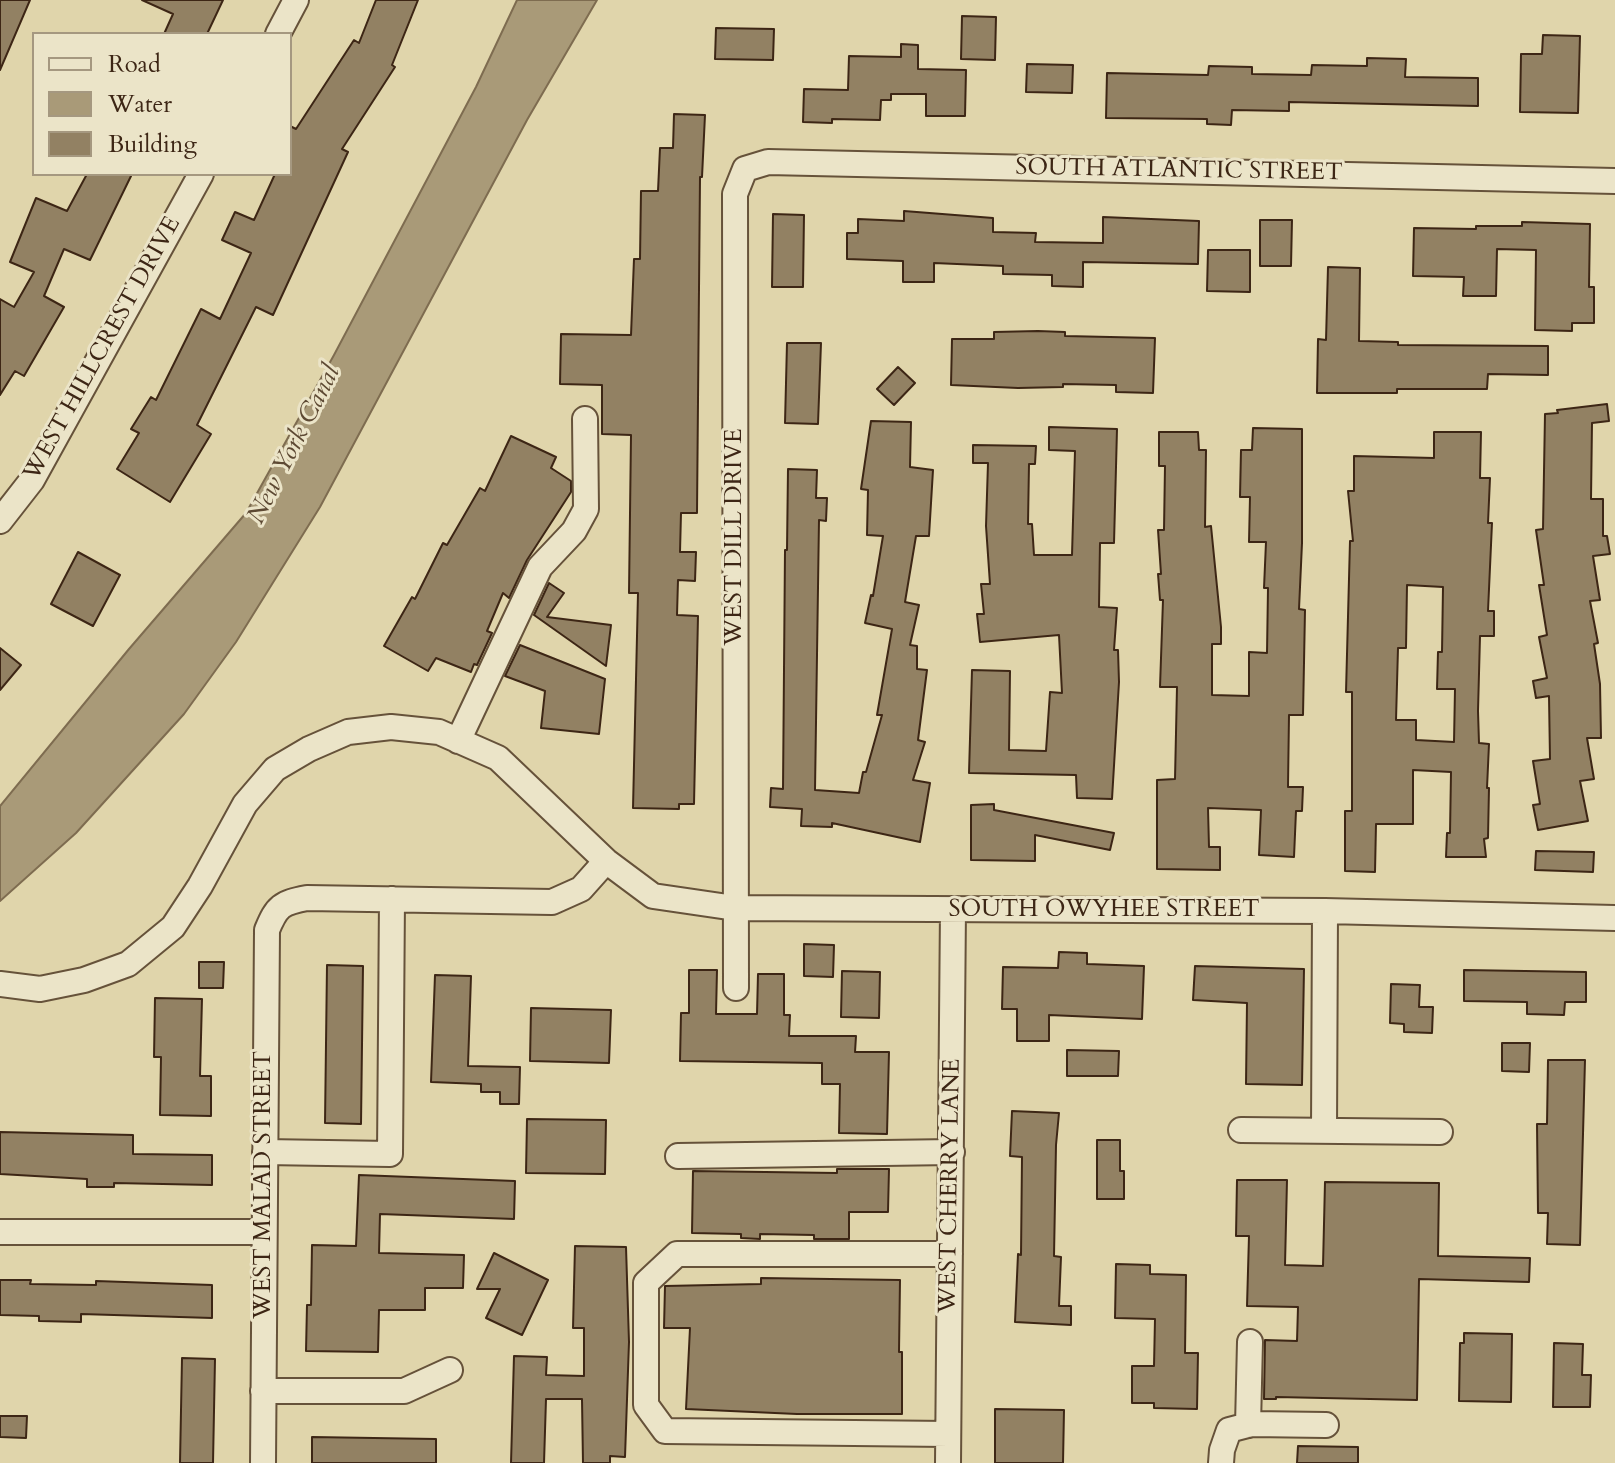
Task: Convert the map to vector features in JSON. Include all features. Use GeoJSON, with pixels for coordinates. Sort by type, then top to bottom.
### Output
{"type":"FeatureCollection","features":[{"type":"Feature","properties":{"kind":"street"},"geometry":{"type":"LineString","coordinates":[[279,32],[296,0]]}},
{"type":"Feature","properties":{"kind":"street","name":"SOUTH ATLANTIC STREET"},"geometry":{"type":"LineString","coordinates":[[745,169],[768,162],[1615,181]]}},
{"type":"Feature","properties":{"kind":"street","name":"WEST DILL DRIVE"},"geometry":{"type":"LineString","coordinates":[[736,988],[735,194],[745,169]]}},
{"type":"Feature","properties":{"kind":"street","name":"WEST HILLCREST DRIVE"},"geometry":{"type":"LineString","coordinates":[[0,521],[32,480],[200,176]]}},
{"type":"Feature","properties":{"kind":"street"},"geometry":{"type":"LineString","coordinates":[[458,741],[540,567],[574,531],[586,509],[585,419]]}},
{"type":"Feature","properties":{"kind":"street","name":"SOUTH OWYHEE STREET"},"geometry":{"type":"LineString","coordinates":[[0,984],[40,989],[84,980],[128,964],[173,927],[200,886],[245,804],[275,769],[309,749],[348,732],[391,727],[439,732],[498,758],[606,861],[653,896],[735,908],[1325,911],[1615,918]]}},
{"type":"Feature","properties":{"kind":"street"},"geometry":{"type":"LineString","coordinates":[[265,1152],[390,1154],[392,899],[552,902],[581,889],[606,861]]}},
{"type":"Feature","properties":{"kind":"street","name":"WEST MALAD STREET"},"geometry":{"type":"LineString","coordinates":[[263,1463],[267,930],[276,909],[291,901],[307,898],[392,899]]}},
{"type":"Feature","properties":{"kind":"street","name":"WEST CHERRY LANE"},"geometry":{"type":"LineString","coordinates":[[948,1463],[953,909]]}},
{"type":"Feature","properties":{"kind":"street"},"geometry":{"type":"LineString","coordinates":[[1324,1131],[1325,911]]}},
{"type":"Feature","properties":{"kind":"street"},"geometry":{"type":"LineString","coordinates":[[1241,1130],[1440,1132]]}},
{"type":"Feature","properties":{"kind":"street"},"geometry":{"type":"LineString","coordinates":[[678,1156],[952,1152]]}},
{"type":"Feature","properties":{"kind":"street"},"geometry":{"type":"LineString","coordinates":[[0,1232],[263,1232]]}},
{"type":"Feature","properties":{"kind":"street"},"geometry":{"type":"LineString","coordinates":[[948,1434],[665,1431],[646,1405],[646,1283],[677,1254],[950,1254]]}},
{"type":"Feature","properties":{"kind":"street"},"geometry":{"type":"LineString","coordinates":[[1248,1425],[1250,1342]]}},
{"type":"Feature","properties":{"kind":"street"},"geometry":{"type":"LineString","coordinates":[[263,1391],[404,1391],[450,1370]]}},
{"type":"Feature","properties":{"kind":"street"},"geometry":{"type":"LineString","coordinates":[[1221,1463],[1229,1430],[1248,1425],[1326,1425]]}},
{"type":"Feature","properties":{"kind":"water","name":"New York Canal"},"geometry":{"type":"Polygon","coordinates":[[[517,0],[597,0],[527,120],[320,507],[236,642],[184,714],[76,833],[0,901],[0,806],[246,513],[476,87],[517,0]]]}},
{"type":"Feature","properties":{"kind":"building"},"geometry":{"type":"Polygon","coordinates":[[[0,0],[30,0],[0,70],[0,0]]]}},
{"type":"Feature","properties":{"kind":"building"},"geometry":{"type":"Polygon","coordinates":[[[142,0],[223,0],[208,32],[165,32],[173,14],[142,0]]]}},
{"type":"Feature","properties":{"kind":"building"},"geometry":{"type":"Polygon","coordinates":[[[376,0],[418,0],[392,65],[395,67],[342,149],[348,152],[273,315],[256,307],[197,425],[211,434],[170,502],[117,469],[139,433],[131,429],[151,397],[156,400],[201,309],[220,319],[251,253],[222,240],[235,212],[254,220],[274,176],[292,176],[292,127],[296,129],[354,40],[359,43],[376,0]]]}},
{"type":"Feature","properties":{"kind":"building"},"geometry":{"type":"Polygon","coordinates":[[[962,16],[996,17],[995,60],[961,59],[962,16]]]}},
{"type":"Feature","properties":{"kind":"building"},"geometry":{"type":"Polygon","coordinates":[[[716,28],[774,29],[773,60],[715,59],[716,28]]]}},
{"type":"Feature","properties":{"kind":"building"},"geometry":{"type":"Polygon","coordinates":[[[1543,35],[1580,36],[1578,113],[1520,112],[1521,54],[1542,54],[1543,35]]]}},
{"type":"Feature","properties":{"kind":"building"},"geometry":{"type":"Polygon","coordinates":[[[901,44],[918,45],[918,69],[966,70],[965,116],[926,116],[926,94],[891,94],[891,100],[881,100],[880,120],[803,122],[804,89],[848,90],[849,56],[901,57],[901,44]]]}},
{"type":"Feature","properties":{"kind":"building"},"geometry":{"type":"Polygon","coordinates":[[[1367,58],[1406,59],[1405,77],[1478,78],[1478,106],[1289,102],[1289,111],[1232,110],[1231,125],[1207,124],[1207,119],[1106,118],[1107,73],[1208,75],[1209,66],[1252,67],[1252,74],[1311,75],[1312,65],[1367,66],[1367,58]]]}},
{"type":"Feature","properties":{"kind":"building"},"geometry":{"type":"Polygon","coordinates":[[[1027,64],[1073,65],[1072,93],[1026,92],[1027,64]]]}},
{"type":"Feature","properties":{"kind":"building"},"geometry":{"type":"Polygon","coordinates":[[[674,114],[705,115],[700,177],[697,513],[681,513],[680,552],[696,552],[695,581],[678,580],[677,615],[698,616],[694,804],[679,804],[679,809],[633,808],[638,593],[629,593],[631,435],[602,434],[602,385],[560,384],[561,334],[631,335],[634,259],[640,259],[641,191],[658,191],[660,148],[673,148],[674,114]]]}},
{"type":"Feature","properties":{"kind":"building"},"geometry":{"type":"Polygon","coordinates":[[[86,176],[131,176],[90,260],[64,249],[44,296],[64,307],[24,376],[15,371],[0,395],[0,299],[14,307],[34,272],[10,262],[36,198],[67,211],[86,176]]]}},
{"type":"Feature","properties":{"kind":"building"},"geometry":{"type":"Polygon","coordinates":[[[904,211],[993,218],[993,232],[1036,233],[1035,242],[1103,243],[1103,217],[1199,221],[1198,264],[1083,262],[1083,287],[1052,286],[1052,275],[1003,274],[1003,266],[934,263],[934,282],[903,282],[903,261],[847,259],[847,233],[858,233],[858,219],[904,221],[904,211]]]}},
{"type":"Feature","properties":{"kind":"building"},"geometry":{"type":"Polygon","coordinates":[[[773,214],[804,215],[803,287],[772,287],[773,214]]]}},
{"type":"Feature","properties":{"kind":"building"},"geometry":{"type":"Polygon","coordinates":[[[1260,220],[1292,220],[1291,266],[1260,266],[1260,220]]]}},
{"type":"Feature","properties":{"kind":"building"},"geometry":{"type":"Polygon","coordinates":[[[1522,222],[1590,224],[1589,287],[1594,287],[1594,323],[1572,323],[1572,331],[1535,330],[1536,250],[1497,249],[1496,296],[1463,296],[1464,277],[1413,276],[1414,228],[1476,229],[1476,226],[1522,226],[1522,222]]]}},
{"type":"Feature","properties":{"kind":"building"},"geometry":{"type":"Polygon","coordinates":[[[1208,250],[1250,250],[1250,292],[1207,291],[1208,250]]]}},
{"type":"Feature","properties":{"kind":"building"},"geometry":{"type":"Polygon","coordinates":[[[1328,267],[1360,268],[1359,341],[1398,342],[1398,345],[1548,346],[1548,375],[1488,374],[1487,389],[1317,393],[1318,339],[1326,340],[1328,267]]]}},
{"type":"Feature","properties":{"kind":"building"},"geometry":{"type":"Polygon","coordinates":[[[994,332],[1065,332],[1065,336],[1155,338],[1153,393],[1116,392],[1116,385],[1063,384],[1063,387],[1018,388],[951,385],[952,339],[994,339],[994,332]]]}},
{"type":"Feature","properties":{"kind":"building"},"geometry":{"type":"Polygon","coordinates":[[[787,343],[821,343],[818,424],[785,423],[787,343]]]}},
{"type":"Feature","properties":{"kind":"building"},"geometry":{"type":"Polygon","coordinates":[[[898,367],[915,383],[894,405],[877,389],[898,367]]]}},
{"type":"Feature","properties":{"kind":"building"},"geometry":{"type":"Polygon","coordinates":[[[1607,404],[1609,421],[1592,423],[1591,499],[1603,499],[1603,536],[1607,536],[1610,554],[1593,556],[1600,600],[1590,601],[1598,643],[1594,644],[1600,684],[1601,738],[1587,738],[1594,779],[1580,781],[1588,821],[1538,830],[1533,805],[1540,804],[1533,761],[1550,759],[1549,696],[1536,698],[1533,681],[1547,678],[1539,637],[1547,635],[1539,585],[1544,585],[1536,530],[1543,529],[1545,414],[1607,404]]]}},
{"type":"Feature","properties":{"kind":"building"},"geometry":{"type":"Polygon","coordinates":[[[871,421],[911,422],[910,467],[933,470],[929,536],[916,536],[905,602],[919,605],[910,645],[917,646],[917,669],[927,670],[918,740],[925,742],[913,780],[930,783],[920,842],[832,823],[832,827],[801,826],[802,809],[770,807],[771,788],[783,789],[788,469],[817,470],[816,498],[827,498],[826,521],[819,520],[815,790],[859,793],[882,715],[877,715],[892,629],[865,623],[883,536],[867,535],[868,490],[861,489],[871,421]]]}},
{"type":"Feature","properties":{"kind":"building"},"geometry":{"type":"Polygon","coordinates":[[[1049,427],[1117,429],[1114,543],[1100,543],[1099,607],[1117,608],[1114,650],[1118,650],[1119,682],[1112,799],[1077,798],[1076,775],[969,773],[972,670],[1010,671],[1009,750],[1046,751],[1050,692],[1062,693],[1059,635],[980,642],[977,614],[984,614],[981,584],[990,584],[986,526],[988,463],[973,463],[973,445],[1036,446],[1035,464],[1029,464],[1028,524],[1032,524],[1034,555],[1072,555],[1075,451],[1049,450],[1049,427]]]}},
{"type":"Feature","properties":{"kind":"building"},"geometry":{"type":"Polygon","coordinates":[[[1253,428],[1302,429],[1299,609],[1305,610],[1303,715],[1289,715],[1288,787],[1303,787],[1302,811],[1296,811],[1294,857],[1259,855],[1261,810],[1208,808],[1209,847],[1220,847],[1220,870],[1157,869],[1157,780],[1175,779],[1177,687],[1160,687],[1163,600],[1160,600],[1158,574],[1161,574],[1158,530],[1164,530],[1165,466],[1159,466],[1159,432],[1198,432],[1199,450],[1206,450],[1205,527],[1211,526],[1221,627],[1221,644],[1212,644],[1212,695],[1249,696],[1249,652],[1267,653],[1268,588],[1264,588],[1266,542],[1249,542],[1250,497],[1240,497],[1241,450],[1252,450],[1253,428]]]}},
{"type":"Feature","properties":{"kind":"building"},"geometry":{"type":"Polygon","coordinates":[[[1434,432],[1481,432],[1480,478],[1490,478],[1488,523],[1492,523],[1488,611],[1494,611],[1494,636],[1480,636],[1479,743],[1489,744],[1488,838],[1484,839],[1486,857],[1446,857],[1447,833],[1450,833],[1451,772],[1413,770],[1413,824],[1376,824],[1375,872],[1345,871],[1345,811],[1352,811],[1352,692],[1346,692],[1350,541],[1353,541],[1348,491],[1354,491],[1354,456],[1434,458],[1434,432]],[[1407,585],[1406,648],[1398,648],[1396,720],[1416,720],[1416,740],[1454,742],[1455,689],[1437,689],[1438,652],[1442,652],[1443,587],[1407,585]]]}},
{"type":"Feature","properties":{"kind":"building"},"geometry":{"type":"Polygon","coordinates":[[[511,436],[556,457],[551,468],[571,481],[571,492],[527,560],[509,598],[503,593],[487,631],[492,633],[477,665],[474,664],[471,672],[436,658],[428,671],[384,646],[412,597],[415,599],[443,543],[447,545],[480,488],[485,491],[511,436]]]}},
{"type":"Feature","properties":{"kind":"building"},"geometry":{"type":"Polygon","coordinates":[[[78,552],[120,575],[93,626],[51,604],[78,552]]]}},
{"type":"Feature","properties":{"kind":"building"},"geometry":{"type":"Polygon","coordinates":[[[549,583],[564,593],[547,617],[611,625],[606,666],[534,615],[549,583]]]}},
{"type":"Feature","properties":{"kind":"building"},"geometry":{"type":"Polygon","coordinates":[[[520,645],[605,679],[599,734],[541,728],[545,691],[505,676],[520,645]]]}},
{"type":"Feature","properties":{"kind":"building"},"geometry":{"type":"Polygon","coordinates":[[[0,648],[21,665],[0,690],[0,648]]]}},
{"type":"Feature","properties":{"kind":"building"},"geometry":{"type":"Polygon","coordinates":[[[994,804],[994,810],[1114,833],[1110,850],[1035,835],[1035,861],[971,860],[971,805],[994,804]]]}},
{"type":"Feature","properties":{"kind":"building"},"geometry":{"type":"Polygon","coordinates":[[[1536,851],[1594,852],[1593,872],[1535,870],[1536,851]]]}},
{"type":"Feature","properties":{"kind":"building"},"geometry":{"type":"Polygon","coordinates":[[[804,944],[834,945],[833,977],[804,976],[804,944]]]}},
{"type":"Feature","properties":{"kind":"building"},"geometry":{"type":"Polygon","coordinates":[[[1059,952],[1087,953],[1087,964],[1144,966],[1142,1019],[1049,1015],[1049,1041],[1017,1041],[1017,1009],[1002,1009],[1003,967],[1058,968],[1059,952]]]}},
{"type":"Feature","properties":{"kind":"building"},"geometry":{"type":"Polygon","coordinates":[[[199,962],[224,962],[223,988],[199,988],[199,962]]]}},
{"type":"Feature","properties":{"kind":"building"},"geometry":{"type":"Polygon","coordinates":[[[327,965],[363,966],[361,1124],[325,1123],[327,965]]]}},
{"type":"Feature","properties":{"kind":"building"},"geometry":{"type":"Polygon","coordinates":[[[1195,966],[1304,969],[1302,1085],[1246,1084],[1247,1003],[1193,1000],[1195,966]]]}},
{"type":"Feature","properties":{"kind":"building"},"geometry":{"type":"Polygon","coordinates":[[[689,970],[717,970],[716,1014],[757,1014],[758,974],[784,974],[784,1015],[790,1015],[789,1036],[856,1036],[855,1052],[889,1052],[887,1134],[839,1133],[840,1084],[822,1084],[822,1063],[680,1061],[681,1013],[689,1013],[689,970]]]}},
{"type":"Feature","properties":{"kind":"building"},"geometry":{"type":"Polygon","coordinates":[[[1464,970],[1586,972],[1586,1002],[1565,1002],[1564,1015],[1527,1014],[1527,1002],[1464,1001],[1464,970]]]}},
{"type":"Feature","properties":{"kind":"building"},"geometry":{"type":"Polygon","coordinates":[[[842,971],[880,972],[879,1018],[841,1017],[842,971]]]}},
{"type":"Feature","properties":{"kind":"building"},"geometry":{"type":"Polygon","coordinates":[[[435,975],[471,976],[468,1066],[520,1067],[519,1104],[500,1104],[500,1092],[481,1092],[481,1084],[431,1082],[435,975]]]}},
{"type":"Feature","properties":{"kind":"building"},"geometry":{"type":"Polygon","coordinates":[[[1391,984],[1420,985],[1419,1007],[1433,1007],[1432,1033],[1404,1032],[1404,1024],[1390,1023],[1391,984]]]}},
{"type":"Feature","properties":{"kind":"building"},"geometry":{"type":"Polygon","coordinates":[[[155,998],[202,999],[200,1076],[211,1076],[211,1116],[160,1115],[161,1057],[154,1057],[155,998]]]}},
{"type":"Feature","properties":{"kind":"building"},"geometry":{"type":"Polygon","coordinates":[[[531,1008],[611,1010],[609,1063],[530,1061],[531,1008]]]}},
{"type":"Feature","properties":{"kind":"building"},"geometry":{"type":"Polygon","coordinates":[[[1502,1043],[1530,1043],[1529,1072],[1502,1071],[1502,1043]]]}},
{"type":"Feature","properties":{"kind":"building"},"geometry":{"type":"Polygon","coordinates":[[[1067,1050],[1119,1051],[1118,1076],[1067,1076],[1067,1050]]]}},
{"type":"Feature","properties":{"kind":"building"},"geometry":{"type":"Polygon","coordinates":[[[1548,1060],[1585,1060],[1580,1245],[1547,1244],[1548,1213],[1538,1213],[1537,1124],[1547,1124],[1548,1060]]]}},
{"type":"Feature","properties":{"kind":"building"},"geometry":{"type":"Polygon","coordinates":[[[1012,1111],[1059,1113],[1054,1256],[1061,1257],[1059,1306],[1071,1306],[1071,1325],[1015,1322],[1018,1254],[1021,1255],[1022,1157],[1010,1156],[1012,1111]]]}},
{"type":"Feature","properties":{"kind":"building"},"geometry":{"type":"Polygon","coordinates":[[[527,1119],[606,1120],[605,1174],[526,1173],[527,1119]]]}},
{"type":"Feature","properties":{"kind":"building"},"geometry":{"type":"Polygon","coordinates":[[[0,1132],[133,1135],[133,1154],[212,1155],[212,1185],[114,1183],[114,1187],[87,1187],[87,1179],[0,1174],[0,1132]]]}},
{"type":"Feature","properties":{"kind":"building"},"geometry":{"type":"Polygon","coordinates":[[[1097,1140],[1120,1140],[1124,1199],[1097,1199],[1097,1140]]]}},
{"type":"Feature","properties":{"kind":"building"},"geometry":{"type":"Polygon","coordinates":[[[837,1169],[889,1169],[888,1212],[849,1212],[849,1239],[760,1234],[760,1239],[741,1238],[741,1234],[692,1233],[693,1171],[837,1173],[837,1169]]]}},
{"type":"Feature","properties":{"kind":"building"},"geometry":{"type":"Polygon","coordinates":[[[359,1175],[515,1181],[514,1219],[380,1214],[379,1253],[464,1255],[463,1288],[425,1288],[425,1310],[379,1310],[378,1352],[306,1351],[312,1245],[356,1246],[359,1175]]]}},
{"type":"Feature","properties":{"kind":"building"},"geometry":{"type":"Polygon","coordinates":[[[1237,1180],[1287,1180],[1285,1265],[1323,1266],[1325,1182],[1439,1183],[1438,1256],[1530,1258],[1529,1282],[1419,1279],[1417,1400],[1264,1399],[1265,1340],[1297,1341],[1298,1307],[1247,1306],[1249,1236],[1236,1236],[1237,1180]]]}},
{"type":"Feature","properties":{"kind":"building"},"geometry":{"type":"Polygon","coordinates":[[[575,1246],[626,1247],[629,1342],[625,1457],[610,1456],[610,1463],[583,1463],[582,1399],[546,1399],[544,1463],[511,1463],[514,1356],[547,1357],[546,1375],[584,1376],[584,1328],[573,1328],[575,1246]]]}},
{"type":"Feature","properties":{"kind":"building"},"geometry":{"type":"Polygon","coordinates":[[[494,1253],[548,1280],[522,1335],[486,1318],[500,1289],[477,1289],[494,1253]]]}},
{"type":"Feature","properties":{"kind":"building"},"geometry":{"type":"Polygon","coordinates":[[[1116,1264],[1150,1265],[1150,1274],[1186,1275],[1185,1353],[1198,1353],[1197,1409],[1154,1408],[1154,1403],[1132,1403],[1132,1366],[1154,1366],[1155,1319],[1115,1318],[1116,1264]]]}},
{"type":"Feature","properties":{"kind":"building"},"geometry":{"type":"Polygon","coordinates":[[[761,1278],[900,1280],[902,1414],[797,1414],[686,1409],[690,1328],[664,1328],[665,1286],[761,1284],[761,1278]]]}},
{"type":"Feature","properties":{"kind":"building"},"geometry":{"type":"Polygon","coordinates":[[[0,1280],[31,1280],[30,1284],[96,1285],[96,1281],[212,1285],[212,1318],[81,1314],[81,1322],[39,1321],[39,1316],[0,1315],[0,1280]]]}},
{"type":"Feature","properties":{"kind":"building"},"geometry":{"type":"Polygon","coordinates":[[[1464,1333],[1512,1334],[1511,1402],[1459,1401],[1460,1343],[1464,1343],[1464,1333]]]}},
{"type":"Feature","properties":{"kind":"building"},"geometry":{"type":"Polygon","coordinates":[[[1554,1343],[1583,1344],[1582,1375],[1591,1375],[1590,1407],[1553,1407],[1554,1343]]]}},
{"type":"Feature","properties":{"kind":"building"},"geometry":{"type":"Polygon","coordinates":[[[182,1358],[215,1359],[213,1463],[180,1463],[182,1358]]]}},
{"type":"Feature","properties":{"kind":"building"},"geometry":{"type":"Polygon","coordinates":[[[995,1409],[1064,1410],[1063,1463],[995,1463],[995,1409]]]}},
{"type":"Feature","properties":{"kind":"building"},"geometry":{"type":"Polygon","coordinates":[[[0,1416],[27,1416],[26,1438],[0,1437],[0,1416]]]}},
{"type":"Feature","properties":{"kind":"building"},"geometry":{"type":"Polygon","coordinates":[[[312,1437],[436,1439],[436,1463],[312,1463],[312,1437]]]}},
{"type":"Feature","properties":{"kind":"building"},"geometry":{"type":"Polygon","coordinates":[[[1298,1446],[1358,1447],[1358,1463],[1297,1463],[1298,1446]]]}}]}
